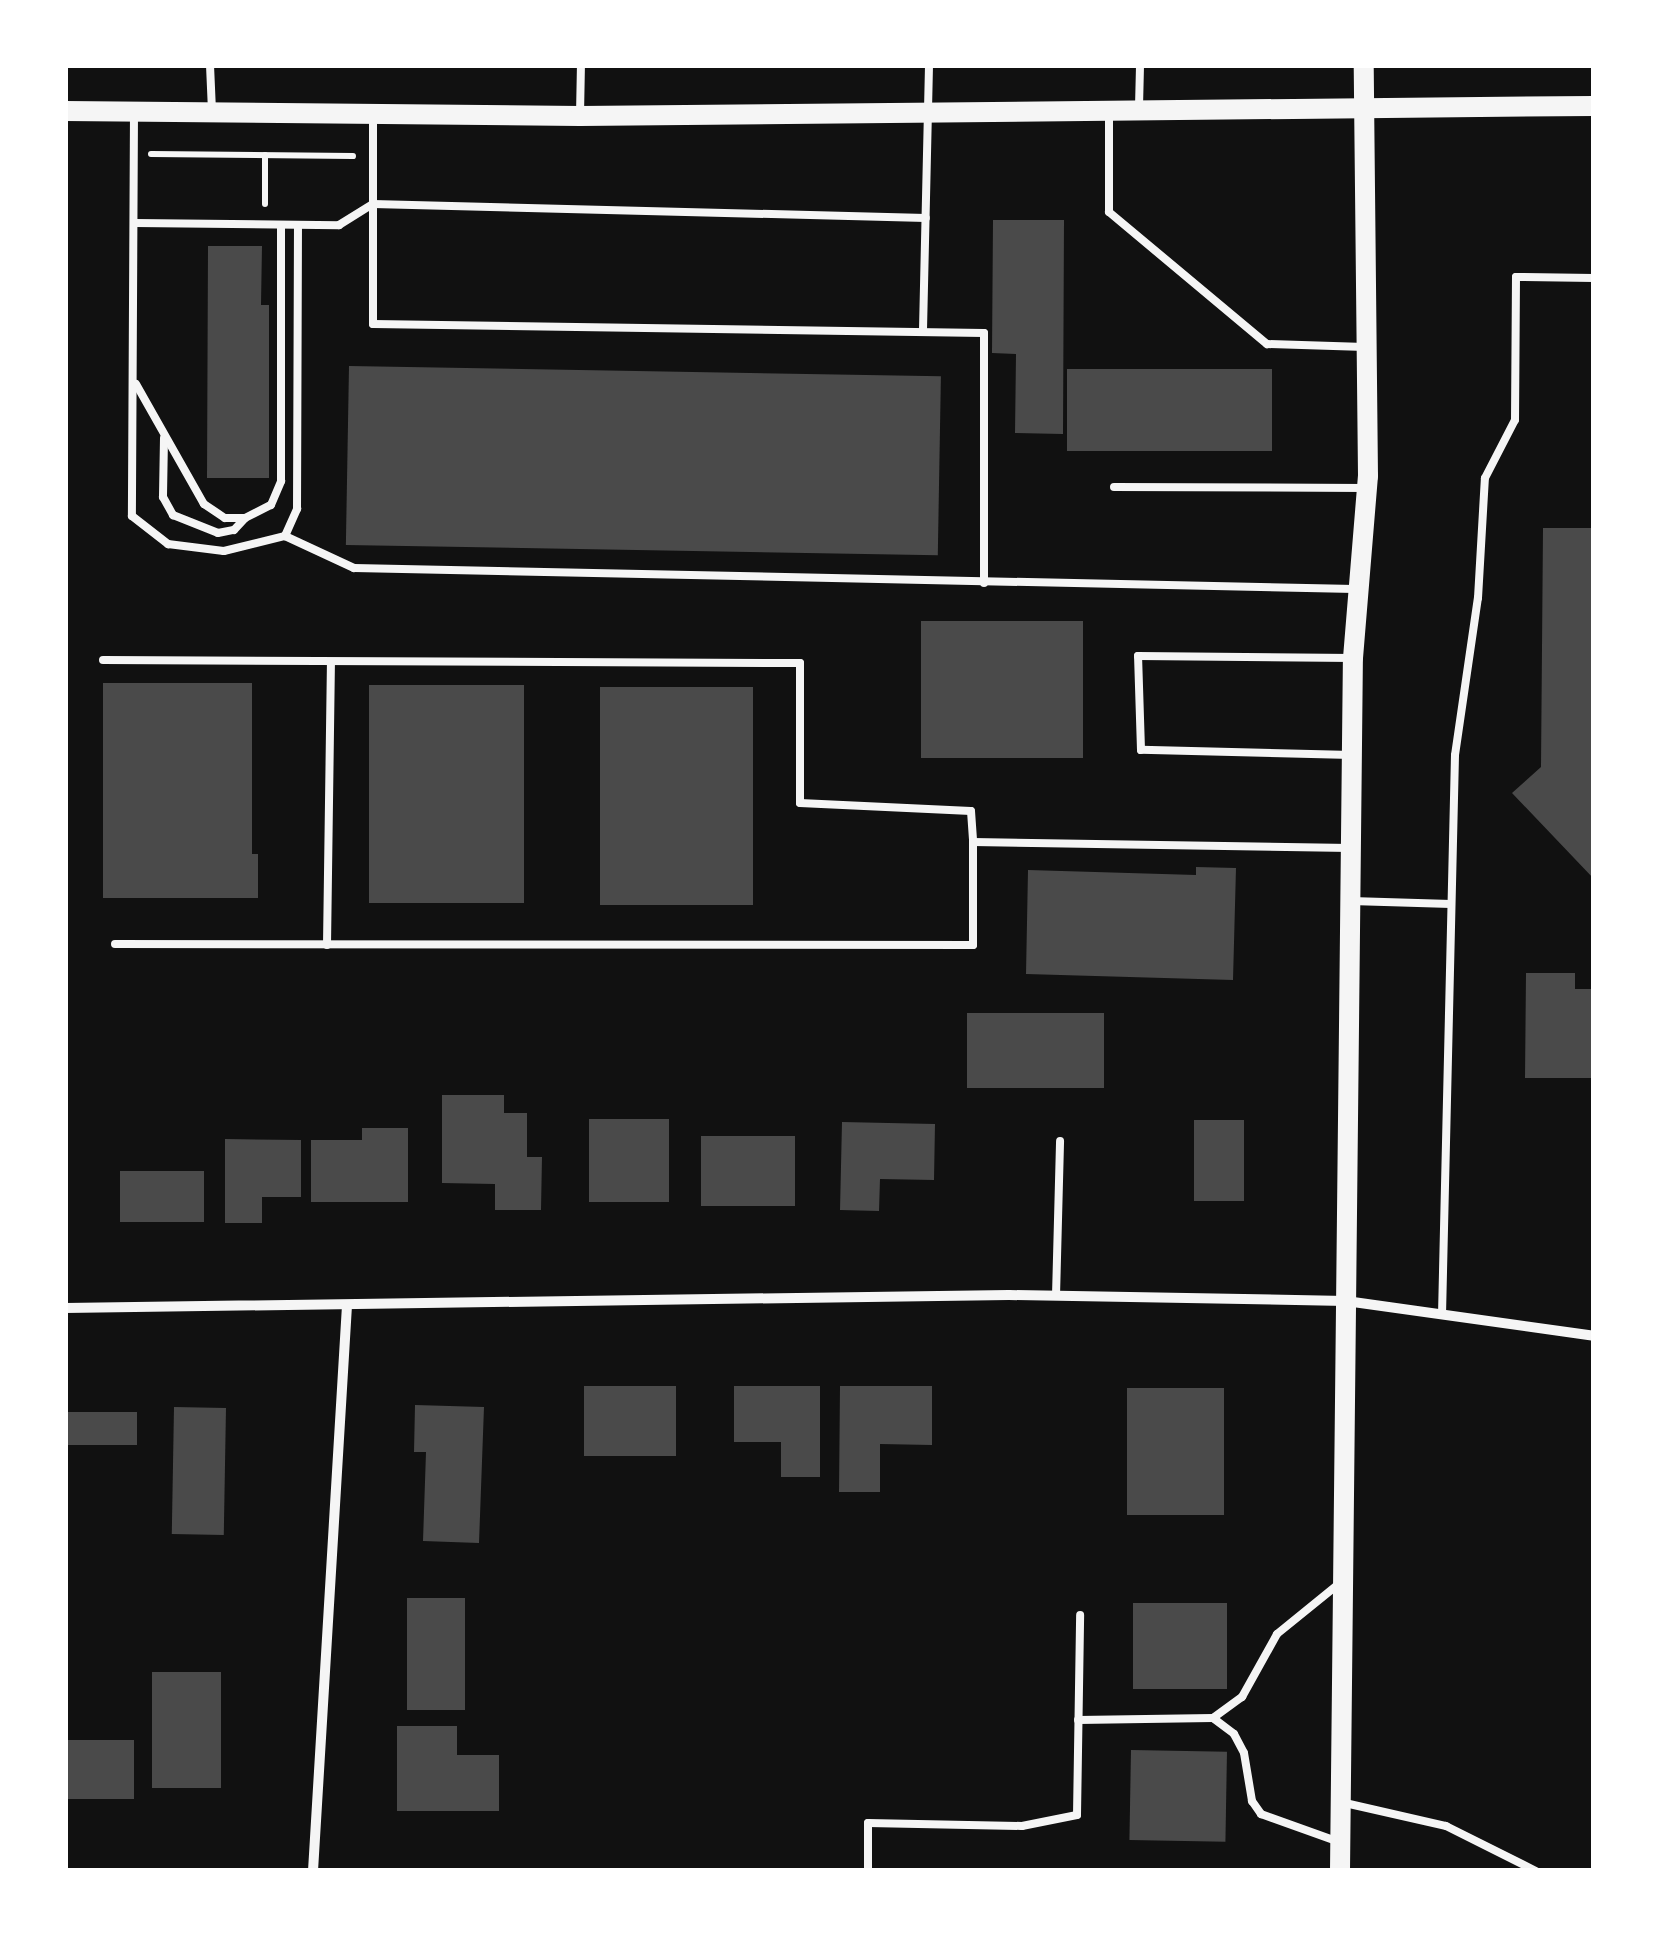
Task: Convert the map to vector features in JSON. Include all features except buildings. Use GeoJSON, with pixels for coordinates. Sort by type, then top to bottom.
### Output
{"type":"FeatureCollection","features":[{"type":"Feature","properties":{"kind":"main road"},"geometry":{"type":"LineString","coordinates":[[1340,1871],[1350,848],[1355,754],[1353,658],[1355,589],[1366,488],[1364,65]]}},
{"type":"Feature","properties":{"kind":"main road"},"geometry":{"type":"LineString","coordinates":[[65,110],[580,116],[1594,106]]}},
{"type":"Feature","properties":{"kind":"street"},"geometry":{"type":"LineString","coordinates":[[65,1308],[1056,1296],[1346,1301],[1594,1336]]}},
{"type":"Feature","properties":{"kind":"street"},"geometry":{"type":"LineString","coordinates":[[313,1871],[346,1305]]}},
{"type":"Feature","properties":{"kind":"lane"},"geometry":{"type":"LineString","coordinates":[[210,65],[212,112]]}},
{"type":"Feature","properties":{"kind":"lane"},"geometry":{"type":"LineString","coordinates":[[580,116],[581,65]]}},
{"type":"Feature","properties":{"kind":"lane"},"geometry":{"type":"LineString","coordinates":[[923,330],[929,65]]}},
{"type":"Feature","properties":{"kind":"lane"},"geometry":{"type":"LineString","coordinates":[[1139,112],[1140,65]]}},
{"type":"Feature","properties":{"kind":"lane"},"geometry":{"type":"LineString","coordinates":[[134,112],[132,516],[168,544],[224,551],[284,536],[354,568],[1355,589]]}},
{"type":"Feature","properties":{"kind":"lane"},"geometry":{"type":"LineString","coordinates":[[1108,112],[1108,212],[1267,344],[1366,347]]}},
{"type":"Feature","properties":{"kind":"lane"},"geometry":{"type":"LineString","coordinates":[[373,114],[373,324],[984,333],[984,583]]}},
{"type":"Feature","properties":{"kind":"lane"},"geometry":{"type":"LineString","coordinates":[[135,224],[339,225],[373,204],[926,218]]}},
{"type":"Feature","properties":{"kind":"lane"},"geometry":{"type":"LineString","coordinates":[[164,434],[163,497],[172,516],[218,533],[234,530],[246,518],[271,505],[281,481],[281,225]]}},
{"type":"Feature","properties":{"kind":"lane"},"geometry":{"type":"LineString","coordinates":[[284,536],[297,509],[298,226]]}},
{"type":"Feature","properties":{"kind":"lane"},"geometry":{"type":"LineString","coordinates":[[1442,1314],[1455,755],[1478,598],[1485,478],[1515,420],[1516,277],[1594,278]]}},
{"type":"Feature","properties":{"kind":"lane"},"geometry":{"type":"LineString","coordinates":[[134,380],[204,504],[225,518],[246,518]]}},
{"type":"Feature","properties":{"kind":"lane"},"geometry":{"type":"LineString","coordinates":[[1114,487],[1366,488]]}},
{"type":"Feature","properties":{"kind":"lane"},"geometry":{"type":"LineString","coordinates":[[1353,658],[1138,656],[1141,750],[1355,754]]}},
{"type":"Feature","properties":{"kind":"lane"},"geometry":{"type":"LineString","coordinates":[[103,660],[800,662],[800,803],[971,811],[973,842],[973,944],[115,944]]}},
{"type":"Feature","properties":{"kind":"lane"},"geometry":{"type":"LineString","coordinates":[[327,944],[331,663]]}},
{"type":"Feature","properties":{"kind":"lane"},"geometry":{"type":"LineString","coordinates":[[973,842],[1350,848]]}},
{"type":"Feature","properties":{"kind":"lane"},"geometry":{"type":"LineString","coordinates":[[1350,900],[1452,904]]}},
{"type":"Feature","properties":{"kind":"lane"},"geometry":{"type":"LineString","coordinates":[[1056,1296],[1060,1141]]}},
{"type":"Feature","properties":{"kind":"lane"},"geometry":{"type":"LineString","coordinates":[[1078,1720],[1213,1718],[1242,1698],[1276,1634],[1343,1581]]}},
{"type":"Feature","properties":{"kind":"lane"},"geometry":{"type":"LineString","coordinates":[[868,1871],[868,1824],[1022,1826],[1077,1815],[1080,1615]]}},
{"type":"Feature","properties":{"kind":"lane"},"geometry":{"type":"LineString","coordinates":[[1213,1718],[1239,1744],[1261,1814],[1340,1842]]}},
{"type":"Feature","properties":{"kind":"lane"},"geometry":{"type":"LineString","coordinates":[[1340,1802],[1446,1826],[1536,1871]]}},
{"type":"Feature","properties":{"kind":"path"},"geometry":{"type":"LineString","coordinates":[[134,154],[373,156]]}},
{"type":"Feature","properties":{"kind":"path"},"geometry":{"type":"LineString","coordinates":[[265,156],[265,225]]}}]}
